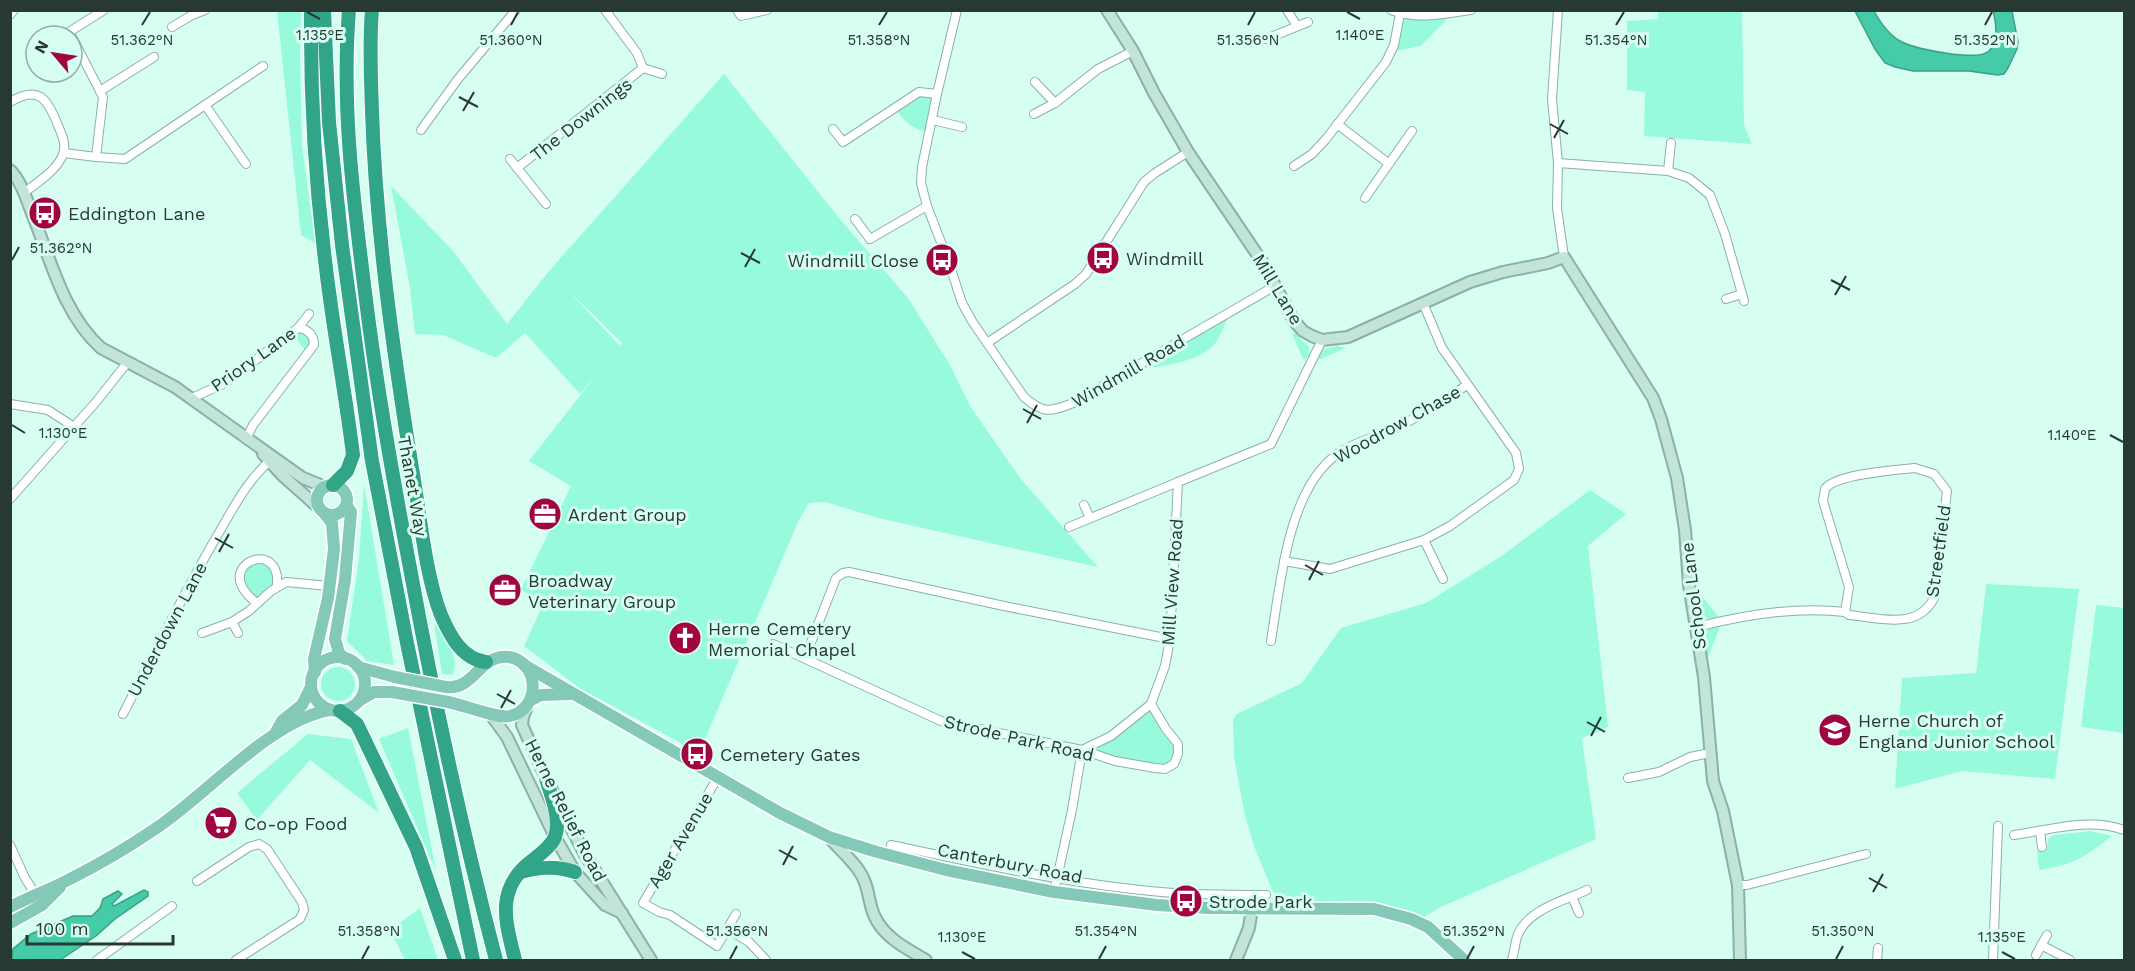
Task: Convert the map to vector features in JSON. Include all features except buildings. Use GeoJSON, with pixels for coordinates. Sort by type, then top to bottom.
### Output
{"type":"FeatureCollection","features":[{"type":"Feature","properties":{"kind":"highway"},"geometry":{"type":"LineString","coordinates":[[311,10],[310,90],[317,185],[330,304],[353,455],[347,471],[329,486]]}},
{"type":"Feature","properties":{"kind":"highway","name":"Thanet Way"},"geometry":{"type":"LineString","coordinates":[[324,10],[329,113],[342,245],[372,461],[409,654],[473,960]]}},
{"type":"Feature","properties":{"kind":"highway","name":"Thanet Way"},"geometry":{"type":"LineString","coordinates":[[349,10],[348,117],[351,164],[360,255],[385,435],[440,725],[496,960]]}},
{"type":"Feature","properties":{"kind":"highway"},"geometry":{"type":"LineString","coordinates":[[372,10],[374,154],[381,248],[399,387],[429,568],[436,602],[461,649],[472,659],[486,662]]}},
{"type":"Feature","properties":{"kind":"highway"},"geometry":{"type":"LineString","coordinates":[[399,387],[411,422],[419,432]]}},
{"type":"Feature","properties":{"kind":"highway"},"geometry":{"type":"LineString","coordinates":[[335,711],[357,724],[416,847],[455,960]]}},
{"type":"Feature","properties":{"kind":"highway"},"geometry":{"type":"LineString","coordinates":[[515,960],[508,933],[505,904],[517,873],[546,849],[555,837],[556,817],[546,778]]}},
{"type":"Feature","properties":{"kind":"highway"},"geometry":{"type":"LineString","coordinates":[[517,873],[543,867],[559,867],[575,872]]}},
{"type":"Feature","properties":{"kind":"main road"},"geometry":{"type":"LineString","coordinates":[[275,733],[282,721],[302,705],[315,672],[314,659],[329,586],[335,540],[332,523],[322,511],[317,496],[329,486],[338,486],[345,492],[347,506],[344,511],[335,516],[322,511]]}},
{"type":"Feature","properties":{"kind":"main road"},"geometry":{"type":"LineString","coordinates":[[347,506],[351,512],[348,557],[335,639],[339,653],[358,667],[446,687],[462,685],[476,675],[486,662]]}},
{"type":"Feature","properties":{"kind":"main road","name":"Canterbury Road"},"geometry":{"type":"LineString","coordinates":[[486,662],[500,657],[518,660],[788,818],[829,837],[877,852],[946,870],[1054,892],[1157,905],[1208,908],[1343,907],[1374,909],[1394,913],[1428,927],[1464,960]]}},
{"type":"Feature","properties":{"kind":"main road"},"geometry":{"type":"LineString","coordinates":[[315,672],[327,660],[345,658]]}},
{"type":"Feature","properties":{"kind":"main road"},"geometry":{"type":"LineString","coordinates":[[524,665],[533,680],[534,690],[530,702]]}},
{"type":"Feature","properties":{"kind":"main road"},"geometry":{"type":"LineString","coordinates":[[358,667],[364,680],[360,700]]}},
{"type":"Feature","properties":{"kind":"main road"},"geometry":{"type":"LineString","coordinates":[[311,687],[317,701],[335,711]]}},
{"type":"Feature","properties":{"kind":"main road"},"geometry":{"type":"LineString","coordinates":[[10,923],[38,899],[154,830],[275,733],[311,715],[354,706],[374,692],[392,692],[448,702],[509,717],[518,714],[541,695],[573,694]]}},
{"type":"Feature","properties":{"kind":"main road"},"geometry":{"type":"LineString","coordinates":[[10,907],[38,899]]}},
{"type":"Feature","properties":{"kind":"street"},"geometry":{"type":"LineString","coordinates":[[10,15],[14,10]]}},
{"type":"Feature","properties":{"kind":"street"},"geometry":{"type":"LineString","coordinates":[[82,24],[104,10]]}},
{"type":"Feature","properties":{"kind":"street"},"geometry":{"type":"LineString","coordinates":[[172,27],[205,10]]}},
{"type":"Feature","properties":{"kind":"street"},"geometry":{"type":"LineString","coordinates":[[421,130],[458,79],[516,10]]}},
{"type":"Feature","properties":{"kind":"street","name":"The Downings"},"geometry":{"type":"LineString","coordinates":[[605,10],[637,53],[643,68]]}},
{"type":"Feature","properties":{"kind":"street"},"geometry":{"type":"LineString","coordinates":[[737,10],[741,16],[767,10]]}},
{"type":"Feature","properties":{"kind":"street","name":"Windmill Road"},"geometry":{"type":"LineString","coordinates":[[957,10],[937,94],[922,167],[921,183],[962,303],[1024,397],[1034,406],[1055,411],[1073,403],[1275,286]]}},
{"type":"Feature","properties":{"kind":"street","name":"Mill Lane"},"geometry":{"type":"LineString","coordinates":[[1107,10],[1133,51],[1188,152],[1238,222],[1294,321],[1303,330],[1322,340],[1348,337],[1470,282],[1564,257]]}},
{"type":"Feature","properties":{"kind":"street"},"geometry":{"type":"LineString","coordinates":[[1287,10],[1297,26]]}},
{"type":"Feature","properties":{"kind":"street"},"geometry":{"type":"LineString","coordinates":[[1391,10],[1400,14],[1420,16],[1471,10]]}},
{"type":"Feature","properties":{"kind":"street"},"geometry":{"type":"LineString","coordinates":[[1558,10],[1552,99],[1558,163],[1557,208],[1564,257]]}},
{"type":"Feature","properties":{"kind":"street"},"geometry":{"type":"LineString","coordinates":[[1294,166],[1312,154],[1386,62],[1394,45],[1400,14]]}},
{"type":"Feature","properties":{"kind":"street"},"geometry":{"type":"LineString","coordinates":[[1266,39],[1308,22]]}},
{"type":"Feature","properties":{"kind":"street"},"geometry":{"type":"LineString","coordinates":[[1034,114],[1055,103],[1098,69],[1133,51]]}},
{"type":"Feature","properties":{"kind":"street"},"geometry":{"type":"LineString","coordinates":[[100,91],[154,57]]}},
{"type":"Feature","properties":{"kind":"street"},"geometry":{"type":"LineString","coordinates":[[84,60],[103,97],[96,157]]}},
{"type":"Feature","properties":{"kind":"street"},"geometry":{"type":"LineString","coordinates":[[64,153],[125,159],[262,66]]}},
{"type":"Feature","properties":{"kind":"street","name":"The Downings"},"geometry":{"type":"LineString","coordinates":[[643,68],[662,74]]}},
{"type":"Feature","properties":{"kind":"street","name":"The Downings"},"geometry":{"type":"LineString","coordinates":[[517,168],[643,68]]}},
{"type":"Feature","properties":{"kind":"street"},"geometry":{"type":"LineString","coordinates":[[1035,82],[1055,103]]}},
{"type":"Feature","properties":{"kind":"street"},"geometry":{"type":"LineString","coordinates":[[833,129],[843,142],[919,92],[937,94]]}},
{"type":"Feature","properties":{"kind":"street"},"geometry":{"type":"LineString","coordinates":[[10,102],[28,94],[36,94],[47,101],[63,137],[64,153],[60,162],[24,193]]}},
{"type":"Feature","properties":{"kind":"street"},"geometry":{"type":"LineString","coordinates":[[205,105],[246,164]]}},
{"type":"Feature","properties":{"kind":"street"},"geometry":{"type":"LineString","coordinates":[[933,120],[962,127]]}},
{"type":"Feature","properties":{"kind":"street"},"geometry":{"type":"LineString","coordinates":[[1337,124],[1388,163]]}},
{"type":"Feature","properties":{"kind":"street"},"geometry":{"type":"LineString","coordinates":[[1365,198],[1412,131]]}},
{"type":"Feature","properties":{"kind":"street"},"geometry":{"type":"LineString","coordinates":[[1668,171],[1671,143]]}},
{"type":"Feature","properties":{"kind":"street"},"geometry":{"type":"LineString","coordinates":[[987,343],[1075,284],[1086,274],[1144,182],[1188,152]]}},
{"type":"Feature","properties":{"kind":"street","name":"The Downings"},"geometry":{"type":"LineString","coordinates":[[510,159],[546,204]]}},
{"type":"Feature","properties":{"kind":"street"},"geometry":{"type":"LineString","coordinates":[[1558,163],[1668,171],[1689,178],[1710,195],[1725,234],[1743,298],[1726,299]]}},
{"type":"Feature","properties":{"kind":"street"},"geometry":{"type":"LineString","coordinates":[[10,170],[24,193],[67,301],[88,337],[101,348],[192,398],[259,448],[322,511]]}},
{"type":"Feature","properties":{"kind":"street"},"geometry":{"type":"LineString","coordinates":[[855,219],[870,239],[927,206]]}},
{"type":"Feature","properties":{"kind":"street","name":"School Lane"},"geometry":{"type":"LineString","coordinates":[[1564,257],[1641,376],[1661,419],[1677,478],[1685,530],[1689,585],[1704,677],[1713,781],[1723,811],[1738,885],[1740,960]]}},
{"type":"Feature","properties":{"kind":"street","name":"Woodrow Chase"},"geometry":{"type":"LineString","coordinates":[[1284,561],[1330,569],[1424,540],[1450,526],[1514,480],[1519,469],[1516,453],[1442,348],[1423,303]]}},
{"type":"Feature","properties":{"kind":"street","name":"Priory Lane"},"geometry":{"type":"LineString","coordinates":[[192,398],[225,383],[298,328],[309,314]]}},
{"type":"Feature","properties":{"kind":"street"},"geometry":{"type":"LineString","coordinates":[[246,439],[253,425],[314,345],[311,334],[298,328]]}},
{"type":"Feature","properties":{"kind":"street"},"geometry":{"type":"LineString","coordinates":[[1070,526],[1271,444],[1322,340]]}},
{"type":"Feature","properties":{"kind":"street"},"geometry":{"type":"LineString","coordinates":[[10,499],[74,428],[127,363]]}},
{"type":"Feature","properties":{"kind":"street","name":"Woodrow Chase"},"geometry":{"type":"LineString","coordinates":[[1271,641],[1284,561],[1296,514],[1314,481],[1330,460],[1355,444],[1423,414],[1467,385]]}},
{"type":"Feature","properties":{"kind":"street"},"geometry":{"type":"LineString","coordinates":[[10,404],[48,410],[74,428]]}},
{"type":"Feature","properties":{"kind":"street"},"geometry":{"type":"LineString","coordinates":[[271,459],[303,478],[329,486]]}},
{"type":"Feature","properties":{"kind":"street","name":"Underdown Lane"},"geometry":{"type":"LineString","coordinates":[[123,714],[173,615],[231,510],[243,491],[271,459]]}},
{"type":"Feature","properties":{"kind":"street","name":"Streetfield"},"geometry":{"type":"LineString","coordinates":[[1697,627],[1722,621],[1809,609],[1898,620],[1918,617],[1931,605],[1935,596],[1947,491],[1934,474],[1915,468],[1875,472],[1834,481],[1825,489],[1824,501],[1849,587],[1845,612]]}},
{"type":"Feature","properties":{"kind":"street","name":"Mill View Road"},"geometry":{"type":"LineString","coordinates":[[1151,704],[1165,666],[1170,639],[1178,482]]}},
{"type":"Feature","properties":{"kind":"street"},"geometry":{"type":"LineString","coordinates":[[1084,504],[1090,518]]}},
{"type":"Feature","properties":{"kind":"street"},"geometry":{"type":"LineString","coordinates":[[1424,540],[1443,579]]}},
{"type":"Feature","properties":{"kind":"street"},"geometry":{"type":"LineString","coordinates":[[257,603],[240,585],[239,577],[243,568],[250,561],[259,558],[272,563],[278,586]]}},
{"type":"Feature","properties":{"kind":"street"},"geometry":{"type":"LineString","coordinates":[[805,658],[836,578],[849,572],[1170,639]]}},
{"type":"Feature","properties":{"kind":"street"},"geometry":{"type":"LineString","coordinates":[[202,633],[232,622],[278,586],[289,581],[329,586]]}},
{"type":"Feature","properties":{"kind":"street"},"geometry":{"type":"LineString","coordinates":[[232,622],[238,633]]}},
{"type":"Feature","properties":{"kind":"street","name":"Strode Park Road"},"geometry":{"type":"LineString","coordinates":[[773,644],[941,721],[1165,769],[1174,764],[1178,754],[1178,744],[1151,704]]}},
{"type":"Feature","properties":{"kind":"street","name":"Herne Relief Road"},"geometry":{"type":"LineString","coordinates":[[530,702],[522,725],[546,778],[584,853],[651,960]]}},
{"type":"Feature","properties":{"kind":"street"},"geometry":{"type":"LineString","coordinates":[[1054,892],[1082,750],[1111,736],[1151,704]]}},
{"type":"Feature","properties":{"kind":"street","name":"Herne Relief Road"},"geometry":{"type":"LineString","coordinates":[[488,713],[501,726],[514,749],[555,837],[575,872],[605,905],[623,913]]}},
{"type":"Feature","properties":{"kind":"street"},"geometry":{"type":"LineString","coordinates":[[1628,778],[1659,772],[1690,757],[1710,753]]}},
{"type":"Feature","properties":{"kind":"street","name":"Ager Avenue"},"geometry":{"type":"LineString","coordinates":[[718,777],[643,903],[670,915],[717,946],[727,929]]}},
{"type":"Feature","properties":{"kind":"street"},"geometry":{"type":"LineString","coordinates":[[2014,835],[2084,825],[2116,827],[2124,830]]}},
{"type":"Feature","properties":{"kind":"street"},"geometry":{"type":"LineString","coordinates":[[1993,960],[1998,826]]}},
{"type":"Feature","properties":{"kind":"street"},"geometry":{"type":"LineString","coordinates":[[2040,831],[2042,847]]}},
{"type":"Feature","properties":{"kind":"street"},"geometry":{"type":"LineString","coordinates":[[829,837],[864,879],[874,916],[884,930],[897,942],[926,960]]}},
{"type":"Feature","properties":{"kind":"street"},"geometry":{"type":"LineString","coordinates":[[197,880],[249,847],[259,844],[267,849],[302,902],[304,910],[300,919],[236,960]]}},
{"type":"Feature","properties":{"kind":"street"},"geometry":{"type":"LineString","coordinates":[[10,845],[25,878],[38,899]]}},
{"type":"Feature","properties":{"kind":"street","name":"Canterbury Road"},"geometry":{"type":"LineString","coordinates":[[891,845],[1057,878],[1160,892],[1249,891],[1266,895]]}},
{"type":"Feature","properties":{"kind":"street"},"geometry":{"type":"LineString","coordinates":[[1738,885],[1747,885],[1866,854]]}},
{"type":"Feature","properties":{"kind":"street"},"geometry":{"type":"LineString","coordinates":[[1512,960],[1517,936],[1523,925],[1533,916],[1587,890]]}},
{"type":"Feature","properties":{"kind":"street"},"geometry":{"type":"LineString","coordinates":[[1572,897],[1579,913]]}},
{"type":"Feature","properties":{"kind":"street"},"geometry":{"type":"LineString","coordinates":[[97,960],[172,906]]}},
{"type":"Feature","properties":{"kind":"street"},"geometry":{"type":"LineString","coordinates":[[1236,960],[1248,928],[1252,908]]}},
{"type":"Feature","properties":{"kind":"street"},"geometry":{"type":"LineString","coordinates":[[736,914],[727,929],[749,942],[766,960]]}},
{"type":"Feature","properties":{"kind":"street"},"geometry":{"type":"LineString","coordinates":[[2036,955],[2047,935]]}},
{"type":"Feature","properties":{"kind":"street"},"geometry":{"type":"LineString","coordinates":[[2041,945],[2070,960]]}},
{"type":"Feature","properties":{"kind":"street"},"geometry":{"type":"LineString","coordinates":[[1877,960],[1878,948]]}},
{"type":"Feature","properties":{"kind":"shaded area"},"geometry":{"type":"Polygon","coordinates":[[[277,11],[301,11],[302,145],[315,243],[301,235],[277,11]]]}},
{"type":"Feature","properties":{"kind":"shaded area"},"geometry":{"type":"Polygon","coordinates":[[[1658,11],[1742,11],[1744,125],[1752,144],[1644,136],[1645,92],[1627,90],[1627,21],[1658,19],[1658,11]]]}},
{"type":"Feature","properties":{"kind":"shaded area"},"geometry":{"type":"Polygon","coordinates":[[[1855,11],[1874,11],[1889,32],[1902,42],[1933,51],[1972,55],[1982,54],[1992,47],[1996,32],[1993,11],[2012,11],[2018,42],[2017,49],[2004,74],[1969,71],[1913,71],[1895,67],[1885,63],[1875,49],[1855,11]]]}},
{"type":"Feature","properties":{"kind":"shaded area"},"geometry":{"type":"Polygon","coordinates":[[[1453,13],[1421,46],[1391,52],[1400,14],[1453,13]]]}},
{"type":"Feature","properties":{"kind":"shaded area"},"geometry":{"type":"Polygon","coordinates":[[[724,74],[839,218],[908,298],[950,365],[970,406],[1020,478],[1098,567],[878,518],[825,502],[809,503],[799,520],[699,753],[581,689],[524,646],[544,602],[521,590],[571,486],[529,461],[600,370],[580,394],[525,333],[496,358],[443,335],[415,334],[410,288],[391,186],[453,251],[507,324],[549,271],[724,74]],[[567,289],[619,345],[622,343],[567,289]]]}},
{"type":"Feature","properties":{"kind":"shaded area"},"geometry":{"type":"Polygon","coordinates":[[[919,92],[937,94],[930,132],[910,124],[895,108],[919,92]]]}},
{"type":"Feature","properties":{"kind":"shaded area"},"geometry":{"type":"Polygon","coordinates":[[[1230,312],[1218,338],[1206,352],[1174,364],[1129,370],[1230,312]]]}},
{"type":"Feature","properties":{"kind":"shaded area"},"geometry":{"type":"Polygon","coordinates":[[[298,328],[314,339],[308,354],[291,332],[298,328]]]}},
{"type":"Feature","properties":{"kind":"shaded area"},"geometry":{"type":"Polygon","coordinates":[[[1295,333],[1309,347],[1309,355],[1304,361],[1292,334],[1295,333]]]}},
{"type":"Feature","properties":{"kind":"shaded area"},"geometry":{"type":"Polygon","coordinates":[[[1338,346],[1345,348],[1319,360],[1317,354],[1323,349],[1338,346]]]}},
{"type":"Feature","properties":{"kind":"shaded area"},"geometry":{"type":"Polygon","coordinates":[[[364,484],[394,665],[367,661],[347,641],[359,558],[364,484]]]}},
{"type":"Feature","properties":{"kind":"shaded area"},"geometry":{"type":"Polygon","coordinates":[[[1590,490],[1626,514],[1588,546],[1608,727],[1582,738],[1596,839],[1441,907],[1422,918],[1394,913],[1271,909],[1274,894],[1255,849],[1245,816],[1234,757],[1233,719],[1237,714],[1302,683],[1341,628],[1426,603],[1500,557],[1590,490]]]}},
{"type":"Feature","properties":{"kind":"shaded area"},"geometry":{"type":"Polygon","coordinates":[[[265,559],[278,581],[257,603],[240,585],[243,568],[265,559]]]}},
{"type":"Feature","properties":{"kind":"shaded area"},"geometry":{"type":"Polygon","coordinates":[[[1986,584],[2079,589],[2055,779],[1962,771],[1895,789],[1902,678],[1976,673],[1986,584]]]}},
{"type":"Feature","properties":{"kind":"shaded area"},"geometry":{"type":"Polygon","coordinates":[[[1694,586],[1722,621],[1707,660],[1701,662],[1702,642],[1707,630],[1708,619],[1694,613],[1694,586]]]}},
{"type":"Feature","properties":{"kind":"shaded area"},"geometry":{"type":"Polygon","coordinates":[[[2096,605],[2124,608],[2124,733],[2081,727],[2096,605]]]}},
{"type":"Feature","properties":{"kind":"shaded area"},"geometry":{"type":"Polygon","coordinates":[[[434,623],[453,654],[455,668],[452,675],[442,674],[434,623]]]}},
{"type":"Feature","properties":{"kind":"shaded area"},"geometry":{"type":"Polygon","coordinates":[[[338,667],[350,672],[355,684],[350,696],[338,701],[326,696],[321,684],[326,672],[338,667]]]}},
{"type":"Feature","properties":{"kind":"shaded area"},"geometry":{"type":"Polygon","coordinates":[[[1151,704],[1178,744],[1178,754],[1165,769],[1082,750],[1111,736],[1151,704]]]}},
{"type":"Feature","properties":{"kind":"shaded area"},"geometry":{"type":"Polygon","coordinates":[[[408,728],[436,871],[379,739],[408,728]]]}},
{"type":"Feature","properties":{"kind":"shaded area"},"geometry":{"type":"Polygon","coordinates":[[[308,734],[351,739],[379,813],[310,760],[257,820],[237,793],[308,734]]]}},
{"type":"Feature","properties":{"kind":"shaded area"},"geometry":{"type":"Polygon","coordinates":[[[2091,831],[2112,836],[2078,859],[2061,866],[2039,870],[2037,848],[2047,847],[2049,838],[2053,835],[2091,831]]]}},
{"type":"Feature","properties":{"kind":"shaded area"},"geometry":{"type":"Polygon","coordinates":[[[144,890],[148,892],[148,896],[60,960],[12,960],[13,949],[31,934],[73,916],[92,916],[100,908],[103,899],[118,891],[122,894],[112,904],[114,906],[144,890]]]}},
{"type":"Feature","properties":{"kind":"shaded area"},"geometry":{"type":"Polygon","coordinates":[[[420,908],[438,960],[405,960],[390,930],[420,908]]]}},
{"type":"Feature","properties":{"kind":"place","name":"Eddington Lane"},"geometry":{"type":"Point","coordinates":[45,213]}},
{"type":"Feature","properties":{"kind":"place","name":"Windmill"},"geometry":{"type":"Point","coordinates":[1103,258]}},
{"type":"Feature","properties":{"kind":"place","name":"Windmill Close"},"geometry":{"type":"Point","coordinates":[942,260]}},
{"type":"Feature","properties":{"kind":"place","name":"Ardent Group"},"geometry":{"type":"Point","coordinates":[545,514]}},
{"type":"Feature","properties":{"kind":"place","name":"Broadway Veterinary Group"},"geometry":{"type":"Point","coordinates":[505,590]}},
{"type":"Feature","properties":{"kind":"place","name":"Herne Cemetery Memorial Chapel"},"geometry":{"type":"Point","coordinates":[685,638]}},
{"type":"Feature","properties":{"kind":"place","name":"Herne Church of England Junior School"},"geometry":{"type":"Point","coordinates":[1835,730]}},
{"type":"Feature","properties":{"kind":"place","name":"Cemetery Gates"},"geometry":{"type":"Point","coordinates":[697,754]}},
{"type":"Feature","properties":{"kind":"place","name":"Co-op Food"},"geometry":{"type":"Point","coordinates":[221,823]}},
{"type":"Feature","properties":{"kind":"place","name":"Strode Park"},"geometry":{"type":"Point","coordinates":[1186,901]}}]}
